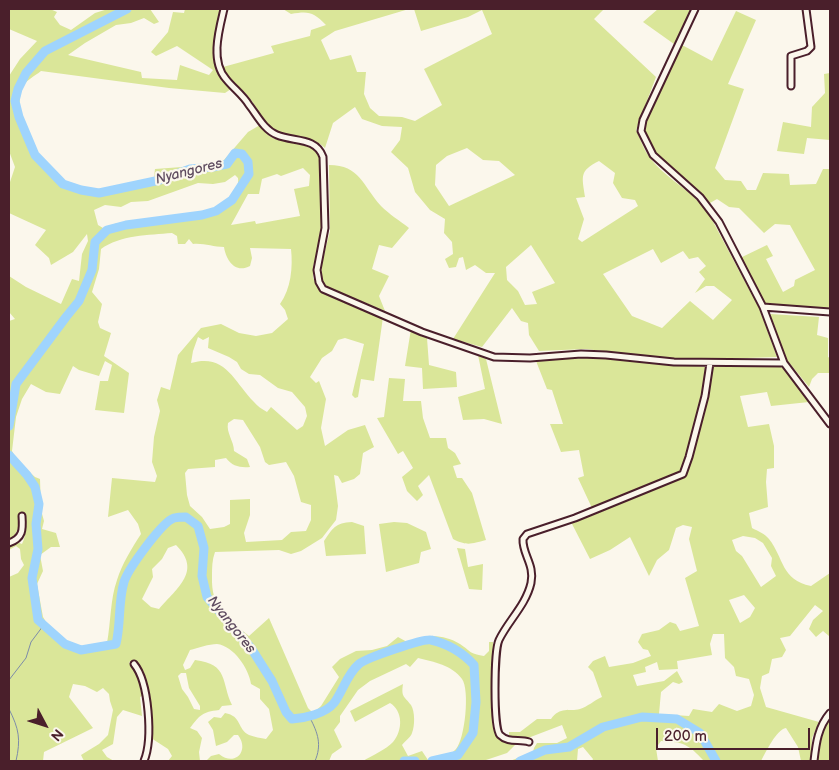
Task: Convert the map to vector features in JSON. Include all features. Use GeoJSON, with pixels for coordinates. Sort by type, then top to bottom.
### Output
{"type":"FeatureCollection","features":[{"type":"Feature","properties":{"kind":"street"},"geometry":{"type":"LineString","coordinates":[[224,9],[218,41],[218,61],[222,74],[270,131],[280,136],[315,145],[321,150],[323,157],[325,228],[317,270],[319,282],[323,289],[422,332],[494,356],[530,358],[589,354],[674,362],[784,363]]}},
{"type":"Feature","properties":{"kind":"street"},"geometry":{"type":"LineString","coordinates":[[696,9],[643,120],[641,131],[652,155],[700,197],[719,222],[763,307],[784,363],[830,424]]}},
{"type":"Feature","properties":{"kind":"street"},"geometry":{"type":"LineString","coordinates":[[791,86],[790,56],[807,51],[811,47],[806,9]]}},
{"type":"Feature","properties":{"kind":"street"},"geometry":{"type":"LineString","coordinates":[[763,307],[830,312]]}},
{"type":"Feature","properties":{"kind":"street"},"geometry":{"type":"LineString","coordinates":[[529,742],[504,738],[498,732],[496,715],[496,648],[524,601],[531,582],[531,564],[522,544],[522,539],[527,534],[575,518],[683,474],[705,396],[710,363]]}},
{"type":"Feature","properties":{"kind":"street"},"geometry":{"type":"LineString","coordinates":[[9,543],[17,540],[21,535],[22,516]]}},
{"type":"Feature","properties":{"kind":"street"},"geometry":{"type":"LineString","coordinates":[[134,664],[140,671],[148,719],[148,749],[144,761]]}},
{"type":"Feature","properties":{"kind":"street"},"geometry":{"type":"LineString","coordinates":[[814,761],[815,745],[819,730],[830,713]]}},
{"type":"Feature","properties":{"kind":"green space"},"geometry":{"type":"Polygon","coordinates":[[[9,9],[50,9],[57,12],[54,17],[60,25],[71,30],[95,13],[108,9],[150,9],[159,22],[154,24],[144,18],[131,23],[116,25],[68,55],[141,72],[142,78],[177,80],[180,65],[209,75],[213,70],[177,46],[156,56],[151,52],[168,32],[173,12],[184,13],[185,9],[221,9],[215,60],[219,76],[231,89],[225,93],[169,88],[41,71],[27,81],[22,89],[20,102],[27,132],[35,148],[56,174],[68,183],[81,188],[98,190],[149,181],[154,177],[155,169],[209,165],[224,160],[248,132],[260,125],[268,135],[275,139],[302,143],[309,145],[315,150],[321,158],[323,224],[321,243],[313,266],[313,278],[322,293],[383,317],[374,381],[361,379],[358,397],[355,398],[352,395],[364,344],[345,338],[338,340],[332,351],[322,358],[310,377],[316,383],[319,381],[326,399],[321,428],[325,446],[348,430],[365,425],[374,447],[363,453],[360,474],[354,479],[342,483],[338,476],[334,475],[338,506],[336,520],[322,538],[301,551],[291,554],[279,550],[215,552],[212,570],[214,596],[217,604],[227,617],[249,636],[269,618],[308,708],[313,713],[321,706],[339,677],[332,667],[340,659],[356,651],[372,650],[387,646],[398,637],[407,642],[427,636],[434,636],[448,638],[473,653],[484,656],[489,651],[489,642],[493,642],[494,729],[496,736],[504,742],[516,744],[507,753],[483,761],[363,761],[393,742],[399,732],[399,716],[394,706],[390,703],[355,722],[350,711],[403,684],[403,694],[411,705],[414,715],[412,733],[402,745],[408,756],[422,751],[428,760],[439,758],[453,752],[459,744],[464,725],[466,703],[466,693],[462,679],[448,667],[418,658],[410,667],[406,664],[370,681],[358,690],[340,716],[340,722],[334,730],[342,747],[332,754],[329,761],[206,761],[211,756],[219,754],[225,758],[235,758],[239,755],[242,747],[238,735],[234,735],[227,742],[216,746],[213,730],[208,722],[214,717],[221,718],[225,713],[230,715],[237,720],[249,735],[266,739],[273,730],[269,709],[260,699],[260,689],[251,684],[250,678],[240,659],[229,649],[217,644],[190,650],[183,665],[185,670],[190,668],[195,660],[214,665],[222,675],[232,705],[222,706],[219,710],[205,713],[190,728],[197,731],[202,738],[199,752],[200,761],[168,761],[172,756],[168,749],[151,738],[146,683],[143,671],[134,661],[129,662],[140,678],[142,716],[123,710],[117,717],[113,744],[102,750],[107,757],[114,761],[84,761],[81,755],[99,744],[108,735],[113,710],[109,694],[103,688],[97,692],[85,686],[73,684],[69,697],[93,728],[44,752],[43,761],[9,761],[9,577],[18,573],[24,565],[20,549],[16,546],[9,550],[9,545],[17,542],[22,544],[26,528],[23,513],[13,539],[9,540],[9,321],[15,319],[9,312],[9,276],[26,287],[61,304],[72,279],[79,281],[82,254],[88,241],[87,234],[73,252],[51,265],[49,258],[35,245],[46,230],[9,213],[9,185],[15,167],[9,151],[9,76],[20,59],[37,41],[9,29],[9,9]],[[303,168],[281,176],[277,174],[262,179],[259,194],[248,194],[231,225],[255,221],[256,224],[300,216],[294,189],[309,186],[310,175],[303,168]],[[235,175],[225,182],[213,184],[198,183],[148,201],[131,202],[121,207],[105,205],[94,210],[98,225],[103,228],[118,223],[179,217],[209,210],[222,204],[232,195],[238,185],[238,178],[235,175]],[[172,233],[117,241],[101,249],[99,269],[92,292],[102,304],[98,322],[100,328],[111,333],[104,356],[129,373],[124,413],[95,410],[100,381],[108,381],[112,365],[105,361],[99,376],[79,370],[73,366],[60,394],[46,392],[31,384],[22,399],[16,417],[12,451],[17,461],[35,477],[40,479],[41,510],[44,521],[42,529],[56,533],[60,547],[51,547],[40,555],[43,571],[37,584],[43,617],[51,630],[66,642],[82,647],[107,643],[113,595],[117,580],[124,562],[141,534],[138,524],[128,510],[108,517],[112,478],[155,482],[157,476],[152,462],[154,437],[160,411],[157,400],[161,387],[170,390],[178,355],[201,328],[221,324],[239,333],[256,336],[272,333],[288,319],[285,310],[280,304],[287,292],[290,278],[291,249],[250,248],[252,258],[250,266],[240,268],[229,261],[224,247],[193,244],[189,239],[185,244],[178,244],[177,236],[172,233]],[[198,337],[191,363],[213,362],[221,366],[235,378],[260,407],[267,412],[271,407],[297,430],[303,426],[307,416],[305,407],[292,392],[278,388],[260,375],[249,374],[241,369],[237,362],[208,348],[209,337],[203,340],[198,337]],[[234,419],[228,423],[234,451],[247,459],[250,467],[236,466],[226,458],[215,460],[215,467],[188,469],[185,473],[190,506],[202,517],[210,529],[230,524],[230,500],[250,499],[250,515],[244,533],[246,542],[282,540],[291,532],[306,531],[311,520],[311,505],[301,502],[294,476],[286,462],[269,465],[265,462],[260,447],[243,420],[234,419]],[[176,545],[168,548],[162,559],[152,569],[153,577],[142,599],[151,607],[159,609],[180,586],[187,571],[184,554],[176,545]],[[181,673],[178,676],[182,689],[194,709],[200,710],[200,706],[189,688],[186,673],[181,673]]]}},
{"type":"Feature","properties":{"kind":"green space"},"geometry":{"type":"Polygon","coordinates":[[[283,9],[409,9],[335,31],[321,40],[330,60],[351,55],[357,72],[366,72],[364,94],[370,108],[379,116],[402,117],[415,121],[442,105],[424,69],[492,34],[482,10],[468,17],[421,31],[414,9],[604,9],[594,19],[656,77],[636,130],[645,149],[662,171],[696,199],[710,216],[759,308],[777,357],[686,360],[585,349],[539,351],[529,335],[528,323],[521,321],[512,308],[482,347],[453,339],[495,273],[486,273],[475,265],[466,270],[463,257],[459,258],[456,267],[449,268],[445,259],[453,254],[452,242],[444,233],[445,219],[430,210],[415,192],[408,168],[391,152],[400,140],[402,127],[382,126],[362,119],[355,107],[333,123],[325,148],[314,141],[287,135],[271,127],[248,96],[225,72],[223,67],[274,53],[271,46],[310,36],[311,30],[326,25],[318,17],[310,14],[291,14],[283,9]],[[467,148],[447,156],[436,165],[435,185],[449,206],[515,175],[499,161],[483,160],[467,148]],[[599,161],[583,175],[585,197],[576,198],[584,219],[578,239],[582,242],[638,206],[635,200],[622,198],[613,183],[615,173],[599,161]],[[531,245],[506,267],[507,280],[518,291],[525,305],[537,304],[532,292],[555,283],[531,245]],[[653,249],[603,274],[632,316],[662,328],[690,301],[713,320],[732,300],[714,286],[706,286],[695,293],[705,279],[699,272],[706,266],[698,257],[689,259],[683,251],[661,263],[653,249]]]}},
{"type":"Feature","properties":{"kind":"green space"},"geometry":{"type":"Polygon","coordinates":[[[658,9],[692,9],[674,44],[643,22],[658,9]]]}},
{"type":"Feature","properties":{"kind":"green space"},"geometry":{"type":"Polygon","coordinates":[[[736,11],[756,20],[728,84],[744,89],[715,168],[725,180],[741,181],[747,190],[756,190],[763,173],[789,174],[790,185],[816,184],[823,169],[830,169],[830,310],[764,305],[740,258],[767,245],[773,256],[766,259],[783,292],[794,286],[795,280],[815,270],[790,225],[775,224],[764,233],[739,208],[729,207],[717,199],[710,203],[669,168],[651,147],[646,135],[644,123],[668,68],[682,45],[712,61],[736,11]]]}},
{"type":"Feature","properties":{"kind":"green space"},"geometry":{"type":"Polygon","coordinates":[[[830,73],[830,140],[807,138],[804,154],[777,151],[783,122],[811,127],[812,107],[825,93],[824,74],[830,73]]]}},
{"type":"Feature","properties":{"kind":"green space"},"geometry":{"type":"Polygon","coordinates":[[[329,165],[339,166],[354,173],[381,206],[409,228],[392,248],[379,245],[372,269],[389,276],[379,296],[385,311],[324,285],[321,277],[322,263],[330,231],[329,165]]]}},
{"type":"Feature","properties":{"kind":"green space"},"geometry":{"type":"Polygon","coordinates":[[[770,314],[819,317],[817,335],[828,338],[830,373],[818,373],[812,379],[809,387],[787,360],[770,314]]]}},
{"type":"Feature","properties":{"kind":"green space"},"geometry":{"type":"Polygon","coordinates":[[[411,329],[427,338],[429,365],[456,372],[457,387],[423,389],[422,368],[405,366],[411,329]]]}},
{"type":"Feature","properties":{"kind":"green space"},"geometry":{"type":"Polygon","coordinates":[[[478,355],[486,359],[502,424],[484,419],[463,420],[458,397],[485,389],[478,355]]]}},
{"type":"Feature","properties":{"kind":"green space"},"geometry":{"type":"Polygon","coordinates":[[[601,357],[706,367],[703,395],[685,467],[680,473],[592,508],[578,478],[584,476],[579,450],[561,452],[550,424],[563,424],[552,390],[547,389],[536,361],[601,357]]]}},
{"type":"Feature","properties":{"kind":"green space"},"geometry":{"type":"Polygon","coordinates":[[[713,365],[779,366],[784,369],[809,402],[771,406],[767,392],[740,396],[748,427],[769,424],[774,446],[774,468],[767,469],[768,507],[749,513],[752,528],[769,539],[788,574],[794,579],[811,586],[830,573],[830,635],[823,631],[816,637],[809,629],[813,620],[823,611],[815,605],[790,636],[780,638],[786,650],[782,657],[772,659],[769,673],[762,676],[760,688],[766,707],[819,722],[812,738],[811,761],[801,761],[798,747],[786,728],[775,737],[761,761],[704,761],[685,745],[661,741],[656,748],[658,761],[592,761],[593,759],[583,747],[578,749],[577,761],[510,761],[533,752],[537,743],[557,743],[567,738],[562,725],[528,738],[509,736],[509,732],[520,732],[537,719],[551,719],[558,712],[580,709],[602,697],[593,672],[588,667],[593,661],[605,656],[609,667],[633,663],[651,656],[648,650],[643,649],[638,642],[642,634],[659,630],[670,622],[676,624],[680,631],[699,626],[685,578],[697,571],[689,539],[692,527],[683,525],[676,528],[669,550],[657,560],[649,576],[630,537],[610,550],[590,559],[571,522],[686,477],[708,395],[713,365]],[[743,536],[732,540],[736,551],[742,556],[761,587],[776,576],[771,566],[772,558],[763,543],[755,538],[743,536]],[[744,595],[729,600],[740,623],[750,617],[755,608],[744,595]],[[713,634],[710,644],[712,655],[677,661],[678,669],[659,670],[657,662],[645,667],[646,672],[633,675],[637,686],[664,681],[677,671],[683,682],[679,684],[673,682],[661,692],[659,714],[689,716],[693,709],[712,712],[719,704],[737,711],[751,706],[754,695],[749,679],[736,676],[734,667],[725,658],[724,634],[713,634]]]}},
{"type":"Feature","properties":{"kind":"green space"},"geometry":{"type":"Polygon","coordinates":[[[389,378],[405,379],[403,401],[421,401],[423,418],[430,438],[446,438],[448,448],[455,453],[461,464],[453,466],[457,478],[462,478],[472,493],[486,540],[469,544],[453,539],[429,475],[418,486],[423,495],[417,501],[407,491],[402,477],[413,468],[403,451],[398,454],[377,418],[384,417],[389,378]]]}},
{"type":"Feature","properties":{"kind":"green space"},"geometry":{"type":"Polygon","coordinates":[[[352,522],[364,526],[366,554],[326,556],[324,541],[330,533],[338,525],[352,522]]]}},
{"type":"Feature","properties":{"kind":"green space"},"geometry":{"type":"Polygon","coordinates":[[[407,523],[426,532],[431,549],[421,552],[419,563],[386,572],[379,524],[407,523]]]}},
{"type":"Feature","properties":{"kind":"green space"},"geometry":{"type":"Polygon","coordinates":[[[457,548],[465,549],[468,567],[483,564],[482,590],[469,589],[457,548]]]}},
{"type":"Feature","properties":{"kind":"green space"},"geometry":{"type":"Polygon","coordinates":[[[830,717],[830,761],[816,761],[822,732],[830,717]]]}},
{"type":"Feature","properties":{"kind":"waterway","name":"Nyangores"},"geometry":{"type":"LineString","coordinates":[[9,426],[16,384],[79,301],[92,270],[95,242],[107,230],[126,225],[202,215],[216,211],[232,200],[249,174],[248,162],[242,154],[235,153],[227,164],[190,169],[160,180],[99,193],[63,184],[35,155],[19,117],[15,101],[18,89],[26,73],[45,51],[127,9]]}},
{"type":"Feature","properties":{"kind":"waterway","name":"Nyangores"},"geometry":{"type":"LineString","coordinates":[[9,455],[35,487],[39,504],[36,524],[38,549],[32,578],[38,620],[65,644],[81,650],[116,644],[122,590],[127,576],[146,547],[162,528],[174,518],[186,517],[198,526],[204,548],[202,576],[207,597],[251,648],[272,681],[286,712],[292,719],[320,713],[330,707],[351,673],[359,664],[395,649],[431,640],[449,646],[469,660],[474,665],[476,702],[473,733],[458,755],[432,761]]}},
{"type":"Feature","properties":{"kind":"waterway"},"geometry":{"type":"LineString","coordinates":[[9,680],[26,658],[31,642],[43,626]]}},
{"type":"Feature","properties":{"kind":"waterway"},"geometry":{"type":"LineString","coordinates":[[9,709],[18,734],[16,761]]}},
{"type":"Feature","properties":{"kind":"waterway","name":"Nyangores"},"geometry":{"type":"LineString","coordinates":[[520,761],[545,750],[569,747],[603,727],[642,717],[677,719],[700,733],[716,761]]}},
{"type":"Feature","properties":{"kind":"waterway"},"geometry":{"type":"LineString","coordinates":[[310,718],[319,744],[315,761]]}},
{"type":"Feature","properties":{"kind":"waterway","name":"Nyangores"},"geometry":{"type":"LineString","coordinates":[[404,761],[415,761]]}}]}
